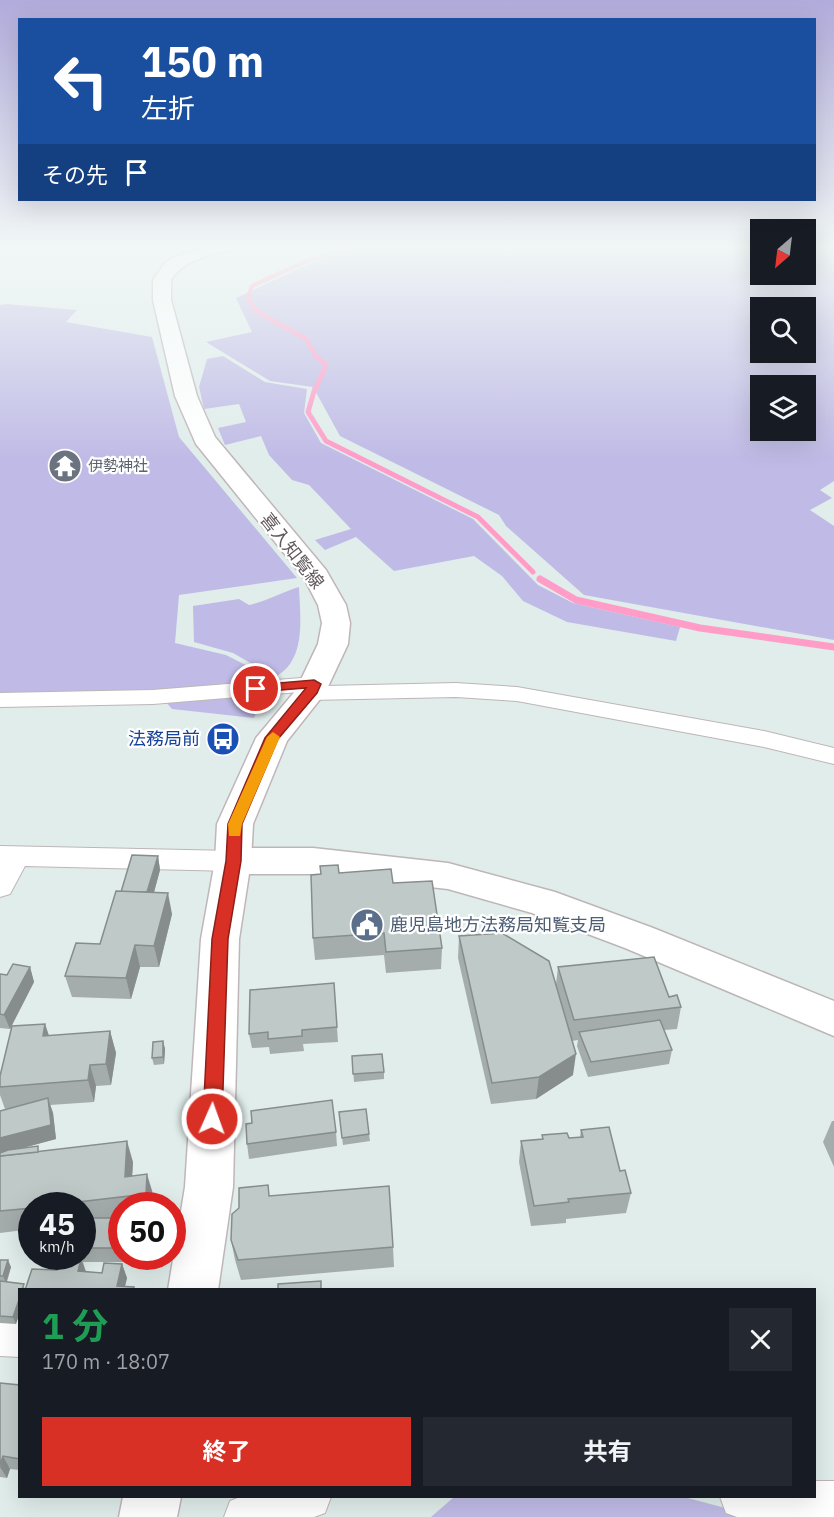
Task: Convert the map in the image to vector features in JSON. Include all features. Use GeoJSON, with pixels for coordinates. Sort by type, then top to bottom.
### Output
{"type":"FeatureCollection","features":[{"type":"Feature","properties":{"kind":"main road","name":"喜入知覧線"},"geometry":{"type":"LineString","coordinates":[[166,317],[186,396],[204,439],[316,576],[332,605],[336,623],[333,644],[312,689],[272,738],[235,824],[233,861],[220,939],[209,1187],[193,1288]]}},
{"type":"Feature","properties":{"kind":"main road"},"geometry":{"type":"LineString","coordinates":[[233,861],[313,861],[448,876],[553,906],[639,938],[834,1019]]}},
{"type":"Feature","properties":{"kind":"main road"},"geometry":{"type":"LineString","coordinates":[[148,1517],[152,1498]]}},
{"type":"Feature","properties":{"kind":"street"},"geometry":{"type":"LineString","coordinates":[[0,700],[153,697],[312,689],[456,690],[517,694],[764,739],[834,756]]}},
{"type":"Feature","properties":{"kind":"street"},"geometry":{"type":"LineString","coordinates":[[0,887],[9,856],[233,861]]}},
{"type":"Feature","properties":{"kind":"street"},"geometry":{"type":"LineString","coordinates":[[0,1336],[18,1337]]}},
{"type":"Feature","properties":{"kind":"street"},"geometry":{"type":"LineString","coordinates":[[246,1517],[306,1498]]}},
{"type":"Feature","properties":{"kind":"street"},"geometry":{"type":"LineString","coordinates":[[745,1498],[757,1502],[834,1503]]}},
{"type":"Feature","properties":{"kind":"shaded area"},"geometry":{"type":"Polygon","coordinates":[[[0,317],[71,317],[66,322],[152,337],[179,437],[297,578],[179,595],[175,643],[226,655],[271,678],[254,718],[172,709],[158,693],[0,695],[0,317]]]}},
{"type":"Feature","properties":{"kind":"shaded area"},"geometry":{"type":"Polygon","coordinates":[[[245,317],[750,317],[750,363],[816,363],[816,317],[834,317],[834,481],[820,490],[832,498],[810,510],[834,526],[834,640],[584,595],[506,526],[499,515],[340,436],[313,387],[270,381],[206,342],[252,332],[245,317]]]}},
{"type":"Feature","properties":{"kind":"shaded area"},"geometry":{"type":"Polygon","coordinates":[[[223,356],[265,382],[307,389],[304,413],[321,443],[473,519],[538,585],[573,603],[680,627],[676,641],[567,622],[523,601],[502,576],[474,556],[394,571],[356,537],[325,550],[315,540],[351,529],[309,485],[292,480],[269,455],[261,436],[225,445],[218,428],[246,422],[239,404],[204,409],[199,387],[207,359],[223,356]]]}},
{"type":"Feature","properties":{"kind":"shaded area"},"geometry":{"type":"Polygon","coordinates":[[[299,587],[300,624],[297,649],[285,669],[275,677],[233,653],[194,642],[193,606],[239,599],[249,605],[299,587]]]}},
{"type":"Feature","properties":{"kind":"shaded area"},"geometry":{"type":"Polygon","coordinates":[[[453,1498],[688,1498],[759,1517],[431,1517],[453,1498]]]}},
{"type":"Feature","properties":{"kind":"building"},"geometry":{"type":"Polygon","coordinates":[[[132,855],[158,856],[147,892],[121,892],[132,855]]]}},
{"type":"Feature","properties":{"kind":"building"},"geometry":{"type":"Polygon","coordinates":[[[338,865],[339,873],[391,869],[393,883],[432,881],[442,948],[386,952],[384,933],[313,938],[311,875],[321,874],[320,866],[338,865]]]}},
{"type":"Feature","properties":{"kind":"building"},"geometry":{"type":"Polygon","coordinates":[[[116,891],[168,893],[154,946],[135,945],[126,978],[65,976],[76,943],[100,944],[116,891]]]}},
{"type":"Feature","properties":{"kind":"building"},"geometry":{"type":"Polygon","coordinates":[[[502,933],[549,961],[576,1054],[539,1077],[492,1083],[459,936],[502,933]]]}},
{"type":"Feature","properties":{"kind":"building"},"geometry":{"type":"Polygon","coordinates":[[[654,957],[669,997],[677,995],[681,1007],[574,1020],[558,967],[654,957]]]}},
{"type":"Feature","properties":{"kind":"building"},"geometry":{"type":"Polygon","coordinates":[[[13,964],[30,967],[4,1015],[0,1014],[0,974],[7,975],[13,964]]]}},
{"type":"Feature","properties":{"kind":"building"},"geometry":{"type":"Polygon","coordinates":[[[334,983],[337,1027],[302,1030],[302,1036],[268,1039],[268,1032],[249,1034],[250,990],[334,983]]]}},
{"type":"Feature","properties":{"kind":"building"},"geometry":{"type":"Polygon","coordinates":[[[660,1020],[672,1050],[591,1062],[579,1032],[660,1020]]]}},
{"type":"Feature","properties":{"kind":"building"},"geometry":{"type":"Polygon","coordinates":[[[45,1024],[43,1036],[110,1031],[106,1064],[90,1065],[88,1080],[0,1087],[0,1076],[12,1026],[45,1024]]]}},
{"type":"Feature","properties":{"kind":"building"},"geometry":{"type":"Polygon","coordinates":[[[163,1041],[163,1057],[152,1058],[153,1042],[163,1041]]]}},
{"type":"Feature","properties":{"kind":"building"},"geometry":{"type":"Polygon","coordinates":[[[382,1054],[384,1072],[353,1074],[352,1056],[382,1054]]]}},
{"type":"Feature","properties":{"kind":"building"},"geometry":{"type":"Polygon","coordinates":[[[48,1098],[51,1125],[0,1138],[0,1111],[48,1098]]]}},
{"type":"Feature","properties":{"kind":"building"},"geometry":{"type":"Polygon","coordinates":[[[332,1100],[336,1132],[247,1144],[246,1124],[252,1123],[251,1111],[332,1100]]]}},
{"type":"Feature","properties":{"kind":"building"},"geometry":{"type":"Polygon","coordinates":[[[366,1109],[369,1134],[342,1138],[339,1112],[366,1109]]]}},
{"type":"Feature","properties":{"kind":"building"},"geometry":{"type":"Polygon","coordinates":[[[609,1127],[620,1171],[625,1170],[631,1193],[568,1199],[569,1202],[534,1206],[521,1141],[543,1139],[542,1135],[567,1133],[569,1138],[583,1137],[581,1130],[609,1127]]]}},
{"type":"Feature","properties":{"kind":"building"},"geometry":{"type":"Polygon","coordinates":[[[127,1141],[125,1177],[147,1174],[146,1192],[108,1192],[108,1198],[96,1200],[96,1192],[18,1192],[18,1209],[0,1211],[0,1156],[127,1141]]]}},
{"type":"Feature","properties":{"kind":"building"},"geometry":{"type":"Polygon","coordinates":[[[38,1146],[38,1152],[0,1156],[0,1153],[8,1150],[38,1146]]]}},
{"type":"Feature","properties":{"kind":"building"},"geometry":{"type":"Polygon","coordinates":[[[268,1185],[269,1196],[389,1186],[393,1247],[238,1260],[231,1240],[232,1214],[239,1208],[239,1188],[268,1185]]]}},
{"type":"Feature","properties":{"kind":"building"},"geometry":{"type":"Polygon","coordinates":[[[96,1218],[108,1218],[108,1248],[96,1248],[96,1218]]]}},
{"type":"Feature","properties":{"kind":"building"},"geometry":{"type":"Polygon","coordinates":[[[0,1260],[8,1260],[3,1276],[0,1276],[0,1260]]]}},
{"type":"Feature","properties":{"kind":"building"},"geometry":{"type":"Polygon","coordinates":[[[104,1263],[108,1263],[108,1270],[121,1270],[117,1286],[134,1287],[134,1288],[26,1288],[32,1270],[78,1270],[102,1273],[104,1263]]]}},
{"type":"Feature","properties":{"kind":"building"},"geometry":{"type":"Polygon","coordinates":[[[0,1281],[24,1284],[23,1288],[18,1288],[18,1303],[13,1317],[0,1316],[0,1281]]]}},
{"type":"Feature","properties":{"kind":"building"},"geometry":{"type":"Polygon","coordinates":[[[321,1281],[321,1288],[278,1288],[278,1284],[321,1281]]]}},
{"type":"Feature","properties":{"kind":"building"},"geometry":{"type":"Polygon","coordinates":[[[0,1383],[18,1385],[18,1459],[3,1456],[0,1465],[0,1383]]]}},
{"type":"Feature","properties":{"kind":"waterway"},"geometry":{"type":"LineString","coordinates":[[266,317],[306,339],[315,355],[326,365],[315,390]]}},
{"type":"Feature","properties":{"kind":"waterway"},"geometry":{"type":"LineString","coordinates":[[315,388],[308,412],[326,441],[478,517],[533,572]]}},
{"type":"Feature","properties":{"kind":"waterway"},"geometry":{"type":"LineString","coordinates":[[540,579],[576,600],[700,628],[834,647]]}},
{"type":"Feature","properties":{"kind":"slow traffic"},"geometry":{"type":"LineString","coordinates":[[235,832],[235,824],[273,737]]}},
{"type":"Feature","properties":{"kind":"place","name":"伊勢神社"},"geometry":{"type":"Point","coordinates":[65,466]}},
{"type":"Feature","properties":{"kind":"place","name":"法務局前"},"geometry":{"type":"Point","coordinates":[223,739]}},
{"type":"Feature","properties":{"kind":"place","name":"鹿児島地方法務局知覧支局"},"geometry":{"type":"Point","coordinates":[367,925]}},
{"type":"Feature","properties":{"kind":"route"},"geometry":{"type":"LineString","coordinates":[[212,1119],[220,939],[233,861],[235,824],[272,738],[310,693],[314,684],[256,689]]}}]}
